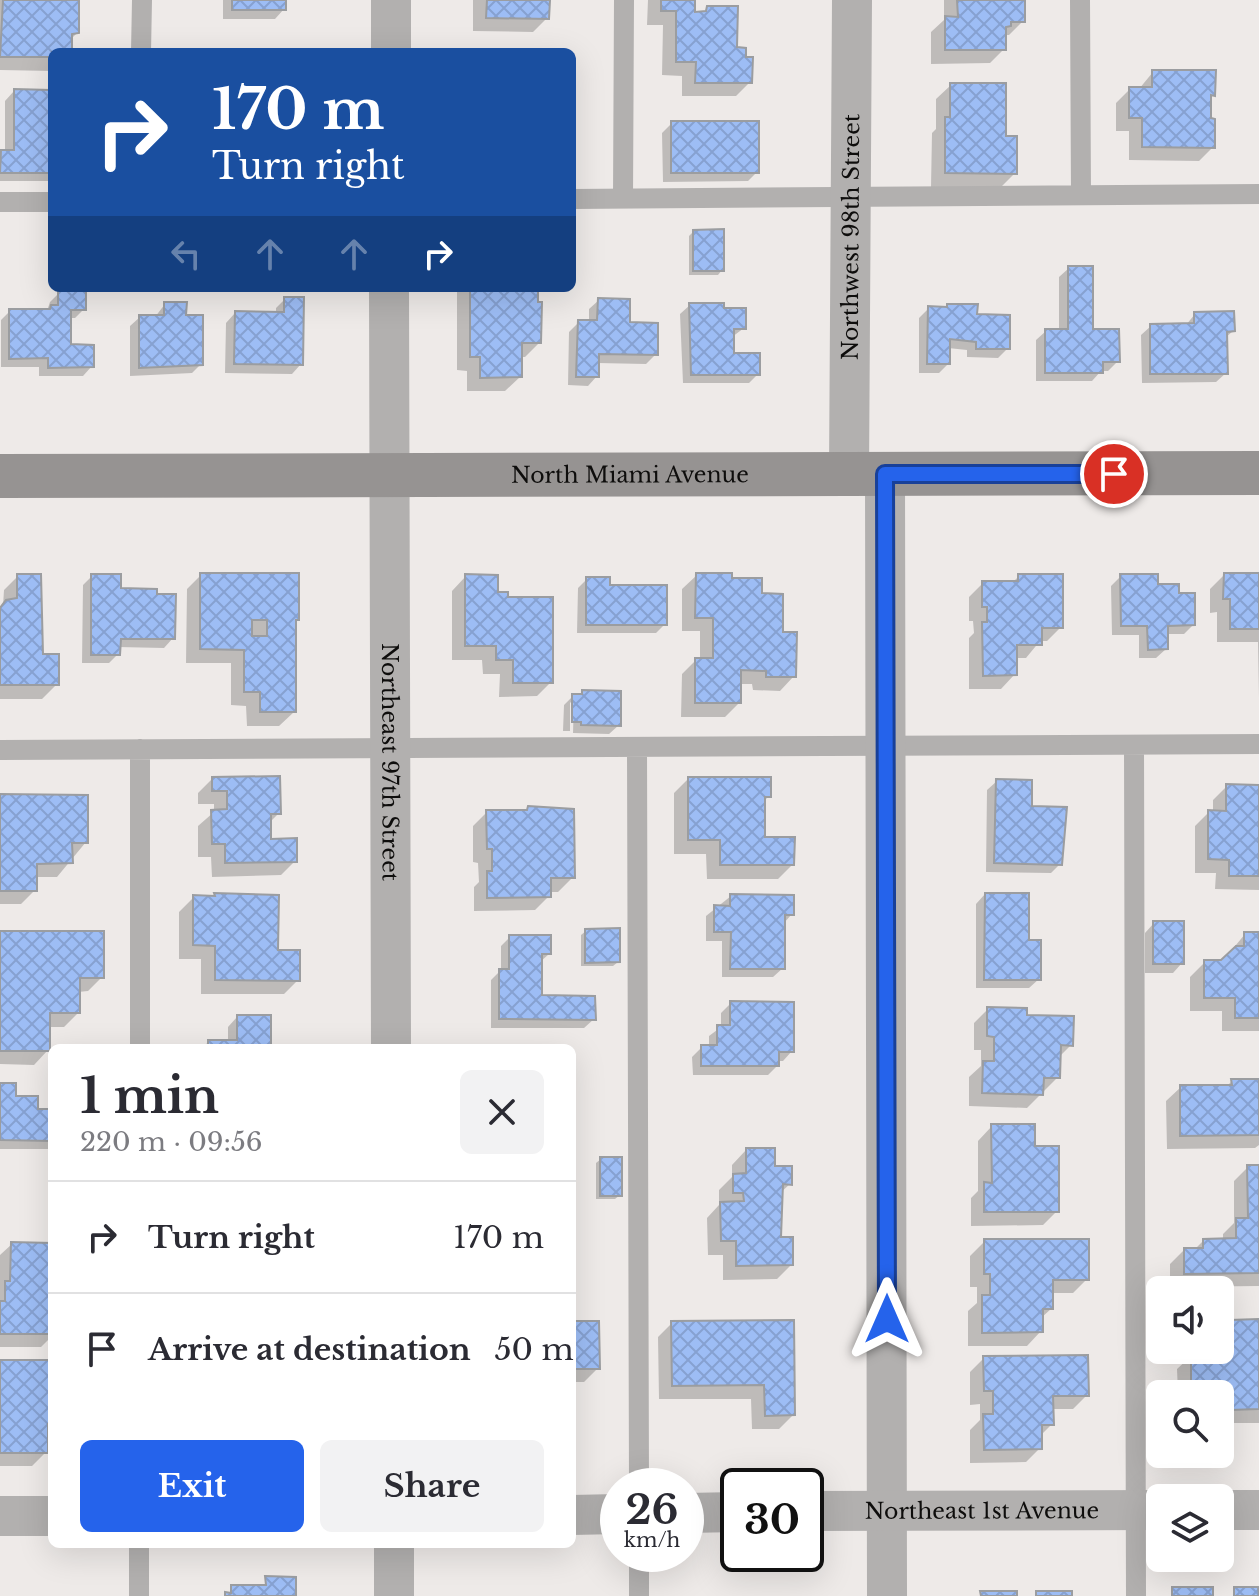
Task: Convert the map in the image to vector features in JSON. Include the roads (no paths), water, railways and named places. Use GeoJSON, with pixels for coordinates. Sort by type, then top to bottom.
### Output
{"type":"FeatureCollection","features":[{"type":"Feature","properties":{"kind":"main road","name":"North Miami Avenue"},"geometry":{"type":"LineString","coordinates":[[0,476],[1259,473]]}},
{"type":"Feature","properties":{"kind":"street"},"geometry":{"type":"LineString","coordinates":[[391,0],[391,48]]}},
{"type":"Feature","properties":{"kind":"street","name":"Northwest 98th Street"},"geometry":{"type":"LineString","coordinates":[[852,0],[852,197],[886,746],[887,1596]]}},
{"type":"Feature","properties":{"kind":"street","name":"Northeast 97th Street"},"geometry":{"type":"LineString","coordinates":[[389,292],[391,1044]]}},
{"type":"Feature","properties":{"kind":"street","name":"Northeast 1st Avenue"},"geometry":{"type":"LineString","coordinates":[[824,1511],[1146,1510]]}},
{"type":"Feature","properties":{"kind":"street"},"geometry":{"type":"LineString","coordinates":[[1234,1510],[1259,1510]]}},
{"type":"Feature","properties":{"kind":"street"},"geometry":{"type":"LineString","coordinates":[[576,1515],[600,1514]]}},
{"type":"Feature","properties":{"kind":"street"},"geometry":{"type":"LineString","coordinates":[[0,1516],[48,1516]]}},
{"type":"Feature","properties":{"kind":"street"},"geometry":{"type":"LineString","coordinates":[[394,1548],[394,1596]]}},
{"type":"Feature","properties":{"kind":"lane"},"geometry":{"type":"LineString","coordinates":[[141,48],[142,0]]}},
{"type":"Feature","properties":{"kind":"lane"},"geometry":{"type":"LineString","coordinates":[[623,198],[624,0]]}},
{"type":"Feature","properties":{"kind":"lane"},"geometry":{"type":"LineString","coordinates":[[1080,0],[1081,195]]}},
{"type":"Feature","properties":{"kind":"lane"},"geometry":{"type":"LineString","coordinates":[[576,199],[1259,194]]}},
{"type":"Feature","properties":{"kind":"lane"},"geometry":{"type":"LineString","coordinates":[[0,202],[48,202]]}},
{"type":"Feature","properties":{"kind":"lane"},"geometry":{"type":"LineString","coordinates":[[0,750],[1259,744]]}},
{"type":"Feature","properties":{"kind":"lane"},"geometry":{"type":"LineString","coordinates":[[1134,745],[1148,1484]]}},
{"type":"Feature","properties":{"kind":"lane"},"geometry":{"type":"LineString","coordinates":[[637,747],[639,1468]]}},
{"type":"Feature","properties":{"kind":"lane"},"geometry":{"type":"LineString","coordinates":[[140,749],[140,1044]]}},
{"type":"Feature","properties":{"kind":"lane"},"geometry":{"type":"LineString","coordinates":[[1136,1596],[1146,1524]]}},
{"type":"Feature","properties":{"kind":"lane"},"geometry":{"type":"LineString","coordinates":[[139,1548],[139,1596]]}},
{"type":"Feature","properties":{"kind":"lane"},"geometry":{"type":"LineString","coordinates":[[639,1572],[639,1596]]}}]}
